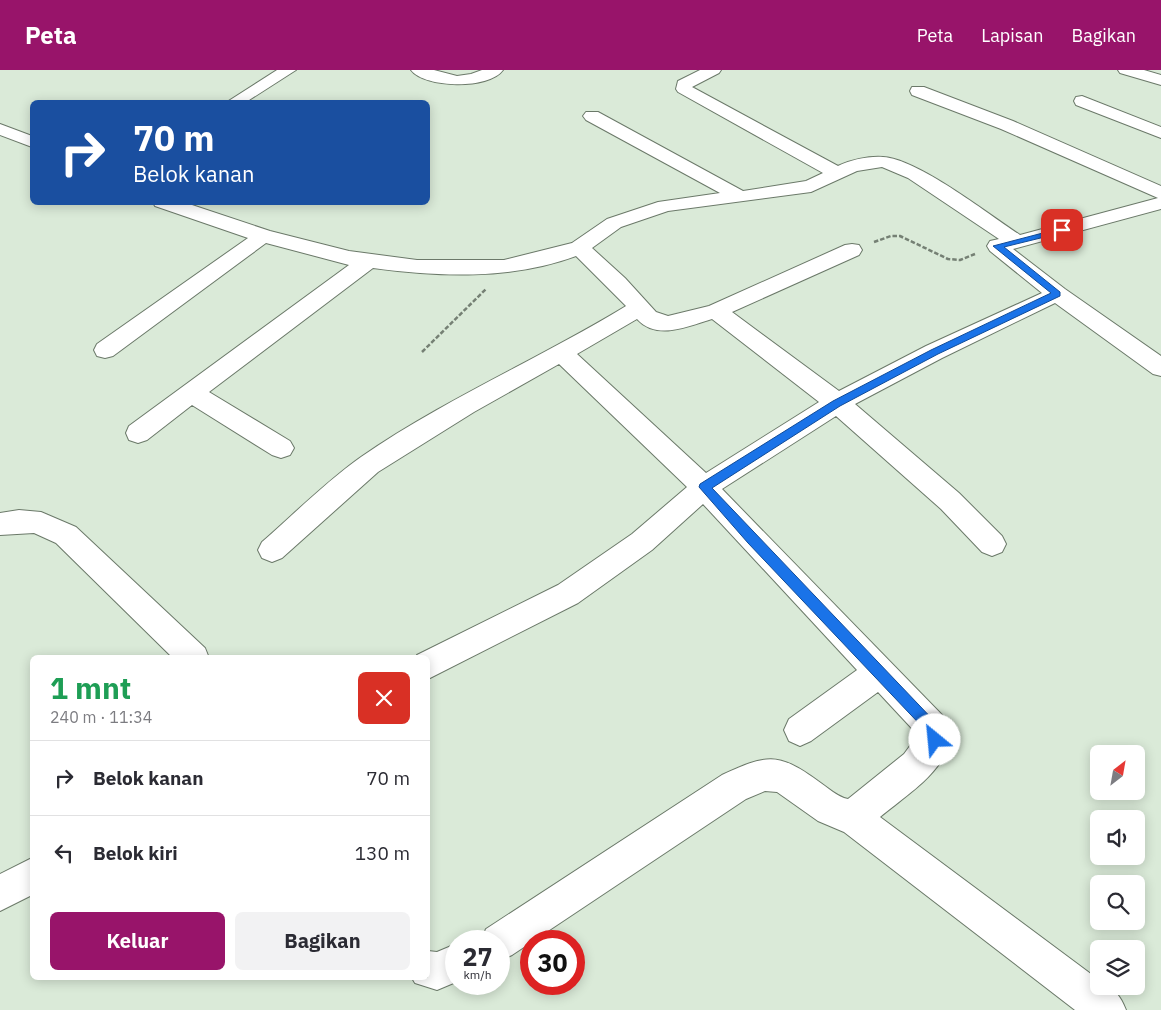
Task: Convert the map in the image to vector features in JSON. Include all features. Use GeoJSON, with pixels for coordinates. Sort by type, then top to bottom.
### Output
{"type":"FeatureCollection","features":[{"type":"Feature","properties":{"kind":"street"},"geometry":{"type":"LineString","coordinates":[[238,100],[288,70]]}},
{"type":"Feature","properties":{"kind":"street"},"geometry":{"type":"LineString","coordinates":[[419,70],[451,82],[471,80],[495,70]]}},
{"type":"Feature","properties":{"kind":"street"},"geometry":{"type":"LineString","coordinates":[[713,70],[684,84],[684,88],[838,174]]}},
{"type":"Feature","properties":{"kind":"street"},"geometry":{"type":"LineString","coordinates":[[1126,70],[1161,80]]}},
{"type":"Feature","properties":{"kind":"street"},"geometry":{"type":"LineString","coordinates":[[918,91],[1008,125],[1161,193]]}},
{"type":"Feature","properties":{"kind":"street"},"geometry":{"type":"LineString","coordinates":[[1082,101],[1161,133]]}},
{"type":"Feature","properties":{"kind":"street"},"geometry":{"type":"LineString","coordinates":[[592,116],[740,197]]}},
{"type":"Feature","properties":{"kind":"street"},"geometry":{"type":"LineString","coordinates":[[0,129],[30,141]]}},
{"type":"Feature","properties":{"kind":"street"},"geometry":{"type":"LineString","coordinates":[[171,205],[263,236],[368,261],[417,267],[504,267],[548,259],[579,248],[614,223],[633,215],[665,206],[811,186],[853,166],[868,163],[897,165],[938,188],[1005,243],[1057,294],[1161,368]]}},
{"type":"Feature","properties":{"kind":"street"},"geometry":{"type":"LineString","coordinates":[[1005,243],[1046,235],[1161,202]]}},
{"type":"Feature","properties":{"kind":"street"},"geometry":{"type":"LineString","coordinates":[[105,350],[263,236]]}},
{"type":"Feature","properties":{"kind":"street"},"geometry":{"type":"LineString","coordinates":[[579,248],[617,283],[648,317],[668,324],[716,310],[852,250]]}},
{"type":"Feature","properties":{"kind":"street"},"geometry":{"type":"LineString","coordinates":[[138,433],[368,261]]}},
{"type":"Feature","properties":{"kind":"street"},"geometry":{"type":"LineString","coordinates":[[430,664],[568,594],[642,542],[704,487],[836,403],[934,352],[1057,294]]}},
{"type":"Feature","properties":{"kind":"street"},"geometry":{"type":"LineString","coordinates":[[272,550],[369,465],[465,406],[599,333],[639,308]]}},
{"type":"Feature","properties":{"kind":"street"},"geometry":{"type":"LineString","coordinates":[[716,310],[741,332],[836,403],[950,500],[992,544]]}},
{"type":"Feature","properties":{"kind":"street"},"geometry":{"type":"LineString","coordinates":[[561,352],[704,487],[935,730],[935,740],[916,766],[852,817]]}},
{"type":"Feature","properties":{"kind":"street"},"geometry":{"type":"LineString","coordinates":[[191,393],[281,448]]}},
{"type":"Feature","properties":{"kind":"street"},"geometry":{"type":"LineString","coordinates":[[0,524],[24,521],[45,523],[66,535],[191,655]]}},
{"type":"Feature","properties":{"kind":"street"},"geometry":{"type":"LineString","coordinates":[[800,730],[879,672]]}},
{"type":"Feature","properties":{"kind":"street"},"geometry":{"type":"LineString","coordinates":[[510,935],[734,787],[752,778],[772,774],[790,782],[841,816],[852,817],[1107,1010]]}},
{"type":"Feature","properties":{"kind":"street"},"geometry":{"type":"LineString","coordinates":[[0,893],[30,877]]}},
{"type":"Feature","properties":{"kind":"street"},"geometry":{"type":"LineString","coordinates":[[430,970],[437,971],[445,968]]}},
{"type":"Feature","properties":{"kind":"path"},"geometry":{"type":"LineString","coordinates":[[852,250],[891,236],[910,239],[948,258],[960,260],[1005,243]]}},
{"type":"Feature","properties":{"kind":"path"},"geometry":{"type":"LineString","coordinates":[[422,352],[476,300],[504,267]]}},
{"type":"Feature","properties":{"kind":"route"},"geometry":{"type":"LineString","coordinates":[[935,740],[935,730],[752,540],[704,487],[743,464],[836,403],[934,352],[1044,302],[1057,294],[1017,260],[997,246],[1014,240],[1046,235],[1062,230]]}}]}
